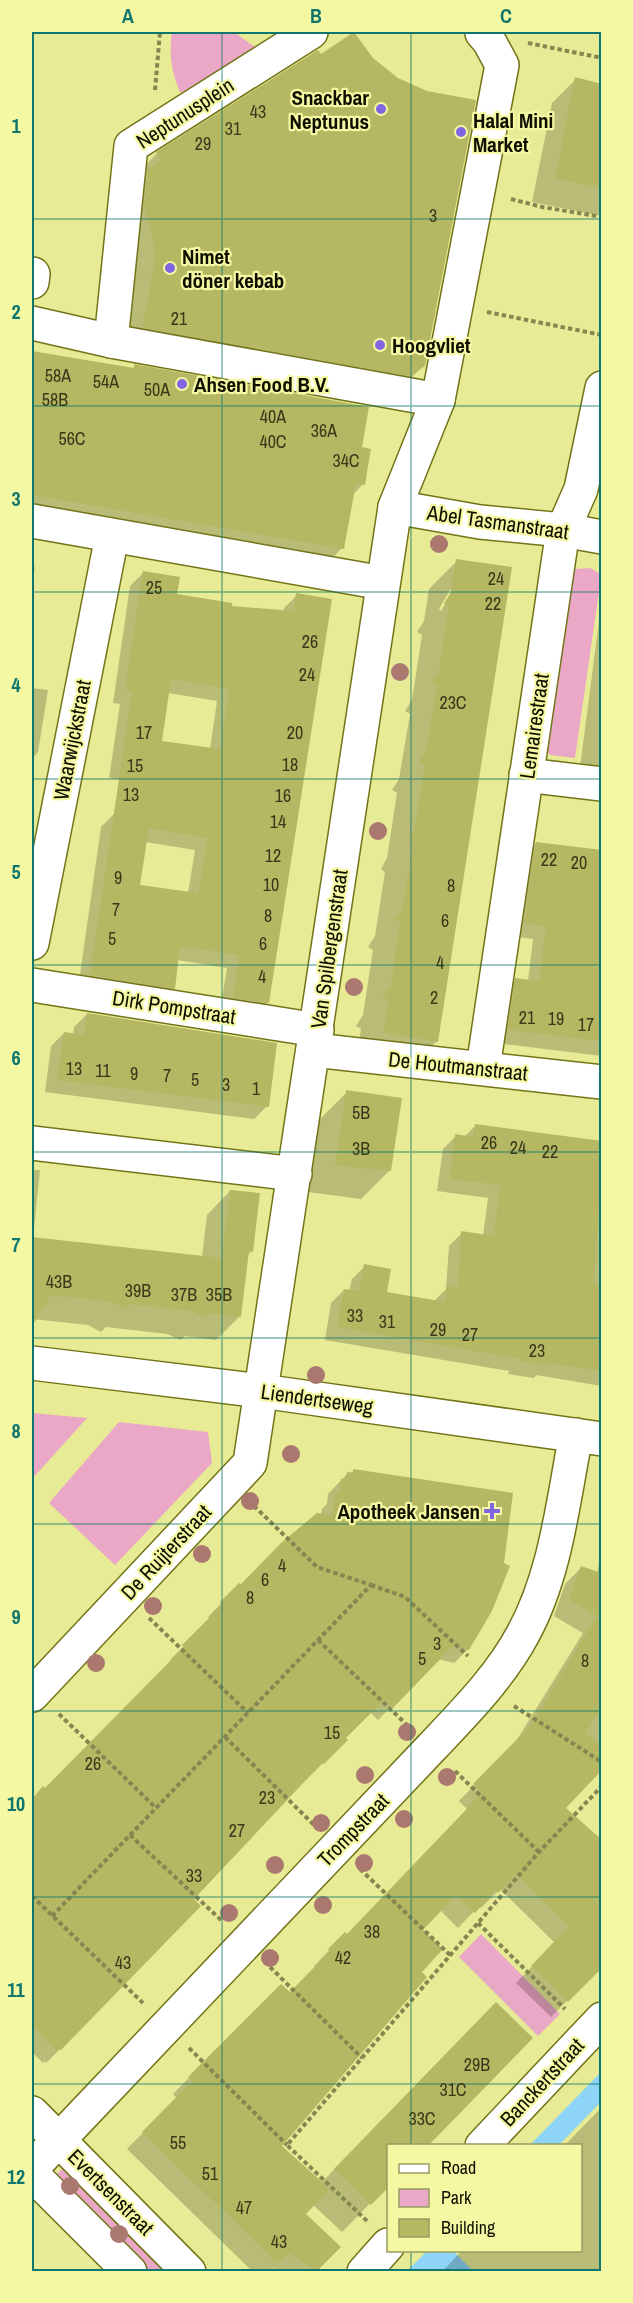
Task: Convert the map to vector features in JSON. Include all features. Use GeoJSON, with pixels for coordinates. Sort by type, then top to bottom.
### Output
{"type":"FeatureCollection","features":[{"type":"Feature","properties":{"kind":"street","name":"Neptunusplein"},"geometry":{"type":"LineString","coordinates":[[111,341],[131,146],[311,32]]}},
{"type":"Feature","properties":{"kind":"street"},"geometry":{"type":"LineString","coordinates":[[395,507],[438,400],[502,65],[482,33]]}},
{"type":"Feature","properties":{"kind":"street"},"geometry":{"type":"LineString","coordinates":[[32,323],[111,341],[438,400]]}},
{"type":"Feature","properties":{"kind":"street","name":"Lemairestraat"},"geometry":{"type":"LineString","coordinates":[[483,1068],[563,530],[581,489],[602,388]]}},
{"type":"Feature","properties":{"kind":"street","name":"Abel Tasmanstraat"},"geometry":{"type":"LineString","coordinates":[[395,507],[480,522],[563,530],[602,537]]}},
{"type":"Feature","properties":{"kind":"street","name":"Van Spilbergenstraat"},"geometry":{"type":"LineString","coordinates":[[261,1391],[395,507]]}},
{"type":"Feature","properties":{"kind":"street"},"geometry":{"type":"LineString","coordinates":[[32,521],[383,583]]}},
{"type":"Feature","properties":{"kind":"street","name":"Waarwijckstraat"},"geometry":{"type":"LineString","coordinates":[[32,943],[112,536]]}},
{"type":"Feature","properties":{"kind":"street"},"geometry":{"type":"LineString","coordinates":[[526,775],[602,784]]}},
{"type":"Feature","properties":{"kind":"street","name":"Dirk Pompstraat"},"geometry":{"type":"LineString","coordinates":[[32,985],[315,1040]]}},
{"type":"Feature","properties":{"kind":"street","name":"De Houtmanstraat"},"geometry":{"type":"LineString","coordinates":[[315,1040],[483,1068],[602,1082]]}},
{"type":"Feature","properties":{"kind":"street"},"geometry":{"type":"LineString","coordinates":[[32,1143],[295,1173]]}},
{"type":"Feature","properties":{"kind":"street","name":"Liendertseweg"},"geometry":{"type":"LineString","coordinates":[[32,1363],[261,1391],[589,1437]]}},
{"type":"Feature","properties":{"kind":"street","name":"De Ruijterstraat"},"geometry":{"type":"LineString","coordinates":[[33,1693],[250,1463],[261,1391]]}},
{"type":"Feature","properties":{"kind":"street","name":"Trompstraat"},"geometry":{"type":"LineString","coordinates":[[32,2168],[431,1748],[489,1683],[523,1634],[549,1570],[589,1437]]}},
{"type":"Feature","properties":{"kind":"street","name":"Banckertstraat"},"geometry":{"type":"LineString","coordinates":[[483,2144],[595,2026]]}},
{"type":"Feature","properties":{"kind":"street","name":"Evertsenstraat"},"geometry":{"type":"LineString","coordinates":[[32,2113],[189,2271]]}},
{"type":"Feature","properties":{"kind":"street","name":"Evertsenstraat"},"geometry":{"type":"LineString","coordinates":[[32,2174],[130,2271]]}},
{"type":"Feature","properties":{"kind":"street"},"geometry":{"type":"LineString","coordinates":[[364,2271],[380,2235]]}},
{"type":"Feature","properties":{"kind":"path"},"geometry":{"type":"LineString","coordinates":[[155,93],[160,32]]}},
{"type":"Feature","properties":{"kind":"path"},"geometry":{"type":"LineString","coordinates":[[482,33],[602,58]]}},
{"type":"Feature","properties":{"kind":"path"},"geometry":{"type":"LineString","coordinates":[[478,191],[542,207],[602,217]]}},
{"type":"Feature","properties":{"kind":"path"},"geometry":{"type":"LineString","coordinates":[[456,306],[602,334]]}},
{"type":"Feature","properties":{"kind":"path"},"geometry":{"type":"LineString","coordinates":[[231,1484],[316,1567],[405,1597],[489,1683],[602,1762]]}},
{"type":"Feature","properties":{"kind":"path"},"geometry":{"type":"LineString","coordinates":[[52,1916],[371,1585]]}},
{"type":"Feature","properties":{"kind":"path"},"geometry":{"type":"LineString","coordinates":[[126,1595],[248,1713]]}},
{"type":"Feature","properties":{"kind":"path"},"geometry":{"type":"LineString","coordinates":[[318,1640],[539,1852]]}},
{"type":"Feature","properties":{"kind":"path"},"geometry":{"type":"LineString","coordinates":[[33,1693],[156,1808]]}},
{"type":"Feature","properties":{"kind":"path"},"geometry":{"type":"LineString","coordinates":[[225,1737],[450,1955]]}},
{"type":"Feature","properties":{"kind":"path"},"geometry":{"type":"LineString","coordinates":[[380,2235],[287,2145],[539,1852],[602,1786]]}},
{"type":"Feature","properties":{"kind":"path"},"geometry":{"type":"LineString","coordinates":[[130,1835],[246,1942],[362,2058]]}},
{"type":"Feature","properties":{"kind":"path"},"geometry":{"type":"LineString","coordinates":[[478,1923],[595,2026]]}},
{"type":"Feature","properties":{"kind":"green space"},"geometry":{"type":"Polygon","coordinates":[[[172,32],[234,32],[262,52],[196,90],[180,92],[172,62],[172,32]]]}},
{"type":"Feature","properties":{"kind":"green space"},"geometry":{"type":"Polygon","coordinates":[[[590,568],[599,573],[601,578],[575,758],[550,755],[546,750],[570,575],[575,569],[590,568]]]}},
{"type":"Feature","properties":{"kind":"green space"},"geometry":{"type":"Polygon","coordinates":[[[32,1413],[87,1418],[32,1479],[32,1413]]]}},
{"type":"Feature","properties":{"kind":"green space"},"geometry":{"type":"Polygon","coordinates":[[[119,1422],[208,1432],[212,1463],[115,1565],[49,1503],[119,1422]]]}},
{"type":"Feature","properties":{"kind":"green space"},"geometry":{"type":"Polygon","coordinates":[[[481,1934],[560,2014],[538,2036],[459,1957],[481,1934]]]}},
{"type":"Feature","properties":{"kind":"green space"},"geometry":{"type":"Polygon","coordinates":[[[62,2169],[69,2171],[172,2271],[141,2271],[55,2175],[62,2169]]]}},
{"type":"Feature","properties":{"kind":"water"},"geometry":{"type":"Polygon","coordinates":[[[601,2072],[601,2102],[560,2144],[531,2144],[601,2072]]]}},
{"type":"Feature","properties":{"kind":"water"},"geometry":{"type":"Polygon","coordinates":[[[426,2252],[456,2252],[473,2271],[407,2271],[426,2252]]]}},
{"type":"Feature","properties":{"kind":"building"},"geometry":{"type":"Polygon","coordinates":[[[354,32],[373,58],[398,78],[427,91],[476,100],[425,366],[410,376],[142,328],[155,261],[152,233],[144,207],[148,169],[161,160],[156,152],[318,50],[321,54],[354,32]]]}},
{"type":"Feature","properties":{"kind":"building"},"geometry":{"type":"Polygon","coordinates":[[[575,77],[602,84],[602,188],[555,178],[575,77]]]}},
{"type":"Feature","properties":{"kind":"building"},"geometry":{"type":"Polygon","coordinates":[[[32,351],[134,368],[134,364],[369,407],[362,447],[371,449],[365,485],[356,483],[344,549],[32,495],[32,351]]]}},
{"type":"Feature","properties":{"kind":"building"},"geometry":{"type":"Polygon","coordinates":[[[456,559],[512,567],[438,1042],[384,1033],[388,1001],[383,997],[391,985],[400,922],[395,919],[403,907],[413,844],[408,840],[415,828],[425,765],[419,762],[427,749],[437,686],[432,683],[439,671],[449,607],[444,604],[451,592],[456,559]]]}},
{"type":"Feature","properties":{"kind":"building"},"geometry":{"type":"Polygon","coordinates":[[[143,571],[180,577],[177,594],[232,603],[232,606],[294,611],[296,593],[332,599],[269,1003],[233,998],[239,955],[180,946],[175,989],[90,975],[132,691],[125,690],[143,571]],[[171,679],[162,741],[220,749],[229,689],[171,679]],[[149,828],[140,885],[198,893],[208,838],[149,828]]]}},
{"type":"Feature","properties":{"kind":"building"},"geometry":{"type":"Polygon","coordinates":[[[536,842],[602,850],[602,1041],[508,1030],[515,978],[539,981],[546,926],[524,923],[536,842]]]}},
{"type":"Feature","properties":{"kind":"building"},"geometry":{"type":"Polygon","coordinates":[[[87,1013],[277,1043],[269,1107],[57,1080],[64,1032],[84,1035],[87,1013]]]}},
{"type":"Feature","properties":{"kind":"building"},"geometry":{"type":"Polygon","coordinates":[[[346,1090],[402,1098],[391,1171],[335,1165],[346,1090]]]}},
{"type":"Feature","properties":{"kind":"building"},"geometry":{"type":"Polygon","coordinates":[[[475,1124],[602,1141],[602,1206],[599,1206],[594,1285],[602,1286],[602,1371],[549,1363],[548,1366],[520,1361],[521,1359],[337,1327],[344,1289],[359,1291],[364,1264],[391,1269],[387,1292],[445,1302],[447,1286],[458,1288],[461,1231],[494,1236],[500,1185],[450,1179],[455,1134],[473,1137],[475,1124]]]}},
{"type":"Feature","properties":{"kind":"building"},"geometry":{"type":"Polygon","coordinates":[[[230,1190],[260,1193],[253,1252],[249,1251],[241,1317],[209,1313],[206,1318],[191,1311],[130,1304],[126,1309],[112,1302],[51,1295],[32,1326],[32,1237],[222,1258],[230,1190]]]}},
{"type":"Feature","properties":{"kind":"building"},"geometry":{"type":"Polygon","coordinates":[[[353,1469],[513,1493],[504,1563],[510,1566],[492,1611],[469,1650],[453,1646],[393,1708],[384,1700],[346,1738],[348,1740],[324,1764],[322,1763],[194,1899],[201,1906],[61,2050],[57,2051],[32,2025],[32,1799],[184,1647],[182,1645],[222,1605],[220,1602],[281,1543],[317,1513],[332,1516],[335,1493],[339,1494],[341,1479],[346,1479],[347,1472],[353,1473],[353,1469]]]}},
{"type":"Feature","properties":{"kind":"building"},"geometry":{"type":"Polygon","coordinates":[[[581,1566],[602,1573],[602,1706],[585,1734],[602,1745],[602,1770],[566,1808],[602,1840],[602,1968],[568,2002],[531,1966],[569,1926],[515,1873],[498,1893],[495,1890],[475,1913],[456,1895],[423,1930],[443,1949],[422,1972],[427,1977],[282,2146],[330,2189],[306,2214],[341,2247],[317,2271],[289,2253],[276,2262],[142,2132],[192,2081],[188,2077],[281,1984],[290,1992],[330,1951],[328,1949],[345,1932],[347,1934],[482,1793],[473,1784],[531,1725],[597,1616],[569,1600],[581,1566]]]}},
{"type":"Feature","properties":{"kind":"building"},"geometry":{"type":"Polygon","coordinates":[[[496,2002],[533,2038],[430,2144],[387,2144],[387,2189],[371,2205],[334,2169],[496,2002]]]}},
{"type":"Feature","properties":{"kind":"place","name":"Snackbar Neptunus"},"geometry":{"type":"Point","coordinates":[381,109]}},
{"type":"Feature","properties":{"kind":"place","name":"Halal Mini Market"},"geometry":{"type":"Point","coordinates":[461,132]}},
{"type":"Feature","properties":{"kind":"place","name":"Nimet döner kebab"},"geometry":{"type":"Point","coordinates":[170,268]}},
{"type":"Feature","properties":{"kind":"place","name":"Hoogvliet"},"geometry":{"type":"Point","coordinates":[380,345]}},
{"type":"Feature","properties":{"kind":"place","name":"Ahsen Food B.V."},"geometry":{"type":"Point","coordinates":[182,384]}},
{"type":"Feature","properties":{"kind":"place","name":"Apotheek Jansen"},"geometry":{"type":"Point","coordinates":[492,1511]}}]}
